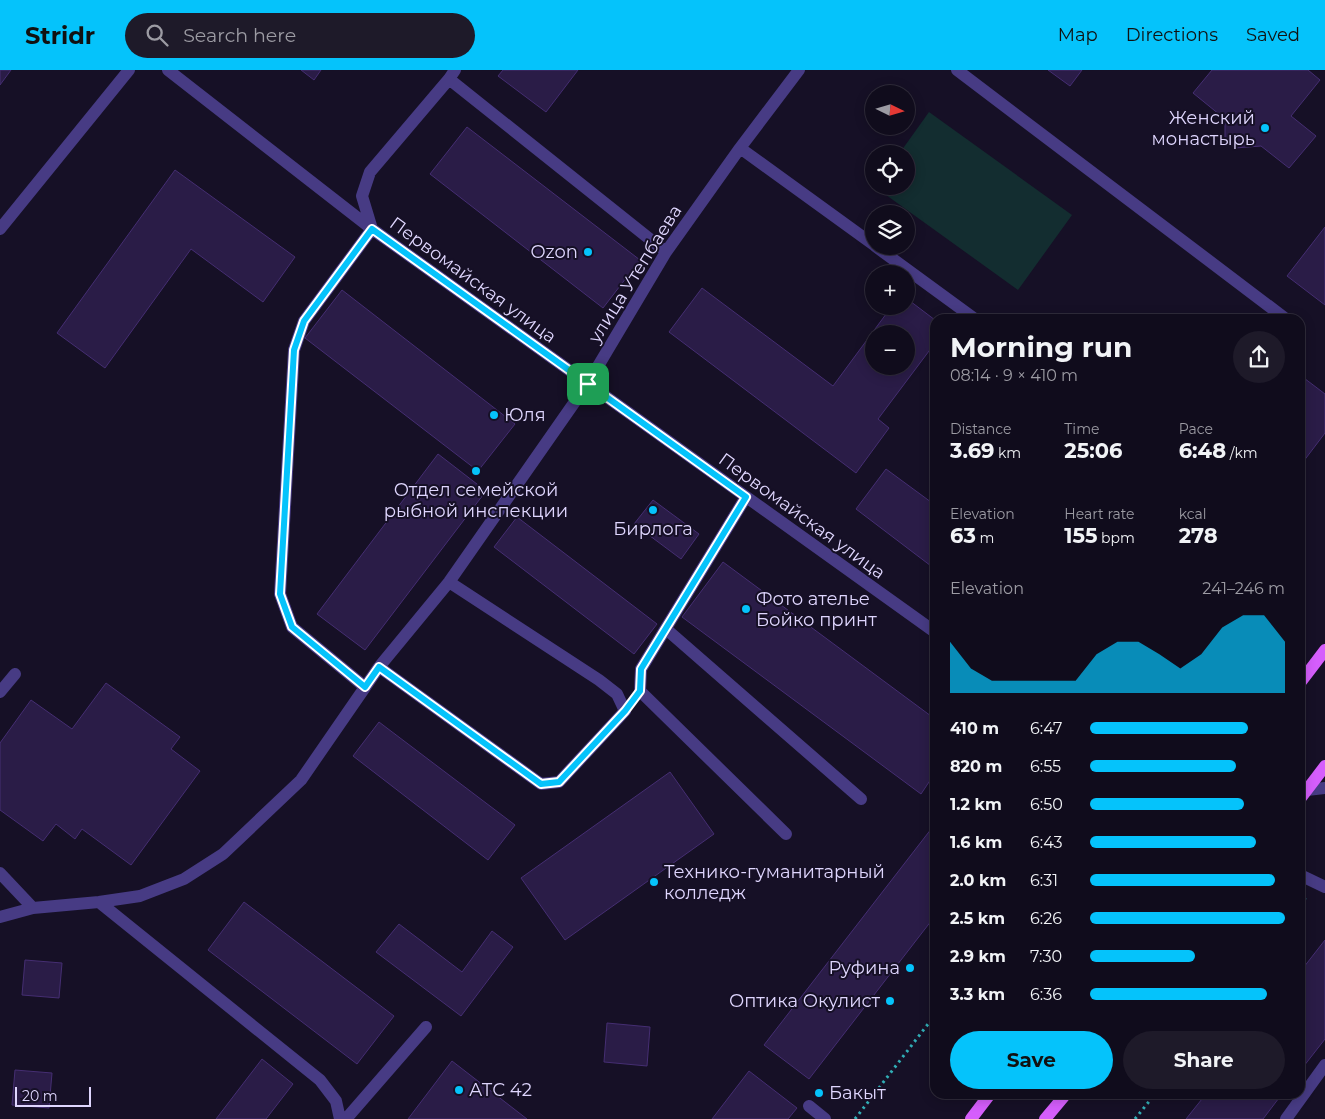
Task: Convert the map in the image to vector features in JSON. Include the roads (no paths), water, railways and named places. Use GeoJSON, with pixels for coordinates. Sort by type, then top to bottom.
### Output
{"type":"FeatureCollection","features":[{"type":"Feature","properties":{"kind":"main road"},"geometry":{"type":"LineString","coordinates":[[1305,676],[1325,650]]}},
{"type":"Feature","properties":{"kind":"main road"},"geometry":{"type":"LineString","coordinates":[[1305,791],[1325,766]]}},
{"type":"Feature","properties":{"kind":"main road"},"geometry":{"type":"LineString","coordinates":[[971,1119],[986,1099]]}},
{"type":"Feature","properties":{"kind":"main road"},"geometry":{"type":"LineString","coordinates":[[1045,1119],[1062,1099]]}},
{"type":"Feature","properties":{"kind":"street"},"geometry":{"type":"LineString","coordinates":[[0,229],[129,70]]}},
{"type":"Feature","properties":{"kind":"street","name":"Первомайская улица"},"geometry":{"type":"LineString","coordinates":[[168,70],[372,229],[930,628]]}},
{"type":"Feature","properties":{"kind":"street","name":"улица Утепбаева"},"geometry":{"type":"LineString","coordinates":[[0,917],[34,908],[140,896],[184,878],[223,854],[301,780],[379,667],[449,582],[588,384],[666,252],[740,148],[799,70]]}},
{"type":"Feature","properties":{"kind":"street"},"geometry":{"type":"LineString","coordinates":[[957,70],[1279,314]]}},
{"type":"Feature","properties":{"kind":"street"},"geometry":{"type":"LineString","coordinates":[[365,687],[292,627],[280,594],[294,350],[304,321],[372,229],[362,196],[370,172],[452,75],[666,252]]}},
{"type":"Feature","properties":{"kind":"street"},"geometry":{"type":"LineString","coordinates":[[740,148],[865,239]]}},
{"type":"Feature","properties":{"kind":"street"},"geometry":{"type":"LineString","coordinates":[[886,255],[968,314]]}},
{"type":"Feature","properties":{"kind":"street"},"geometry":{"type":"LineString","coordinates":[[379,667],[541,784],[559,782],[625,711],[640,691],[641,669],[746,497]]}},
{"type":"Feature","properties":{"kind":"street"},"geometry":{"type":"LineString","coordinates":[[449,582],[599,680],[617,694],[625,711]]}},
{"type":"Feature","properties":{"kind":"street"},"geometry":{"type":"LineString","coordinates":[[666,629],[861,799]]}},
{"type":"Feature","properties":{"kind":"street"},"geometry":{"type":"LineString","coordinates":[[0,692],[15,674]]}},
{"type":"Feature","properties":{"kind":"street"},"geometry":{"type":"LineString","coordinates":[[640,691],[786,834]]}},
{"type":"Feature","properties":{"kind":"street"},"geometry":{"type":"LineString","coordinates":[[1305,793],[1325,788]]}},
{"type":"Feature","properties":{"kind":"street"},"geometry":{"type":"LineString","coordinates":[[0,873],[34,908]]}},
{"type":"Feature","properties":{"kind":"street"},"geometry":{"type":"LineString","coordinates":[[1305,877],[1325,887]]}},
{"type":"Feature","properties":{"kind":"street"},"geometry":{"type":"LineString","coordinates":[[99,902],[320,1080],[336,1100],[340,1119]]}},
{"type":"Feature","properties":{"kind":"street"},"geometry":{"type":"LineString","coordinates":[[346,1119],[426,1027]]}},
{"type":"Feature","properties":{"kind":"street"},"geometry":{"type":"LineString","coordinates":[[1305,1093],[1325,1065]]}},
{"type":"Feature","properties":{"kind":"street"},"geometry":{"type":"LineString","coordinates":[[1286,1119],[1300,1099]]}},
{"type":"Feature","properties":{"kind":"street"},"geometry":{"type":"LineString","coordinates":[[809,1106],[826,1119]]}},
{"type":"Feature","properties":{"kind":"place","name":"Женский монастырь"},"geometry":{"type":"Point","coordinates":[1265,128]}},
{"type":"Feature","properties":{"kind":"place","name":"Ozon"},"geometry":{"type":"Point","coordinates":[588,252]}},
{"type":"Feature","properties":{"kind":"place","name":"Юля"},"geometry":{"type":"Point","coordinates":[494,415]}},
{"type":"Feature","properties":{"kind":"place","name":"Отдел семейской рыбной инспекции"},"geometry":{"type":"Point","coordinates":[476,471]}},
{"type":"Feature","properties":{"kind":"place","name":"Бирлога"},"geometry":{"type":"Point","coordinates":[653,510]}},
{"type":"Feature","properties":{"kind":"place","name":"Фото ателье Бойко принт"},"geometry":{"type":"Point","coordinates":[746,609]}},
{"type":"Feature","properties":{"kind":"place","name":"Технико-гуманитарный колледж"},"geometry":{"type":"Point","coordinates":[654,882]}},
{"type":"Feature","properties":{"kind":"place","name":"Руфина"},"geometry":{"type":"Point","coordinates":[910,968]}},
{"type":"Feature","properties":{"kind":"place","name":"Оптика Окулист"},"geometry":{"type":"Point","coordinates":[890,1001]}},
{"type":"Feature","properties":{"kind":"place","name":"АТС 42"},"geometry":{"type":"Point","coordinates":[459,1090]}},
{"type":"Feature","properties":{"kind":"place","name":"Бакыт"},"geometry":{"type":"Point","coordinates":[819,1093]}}]}
